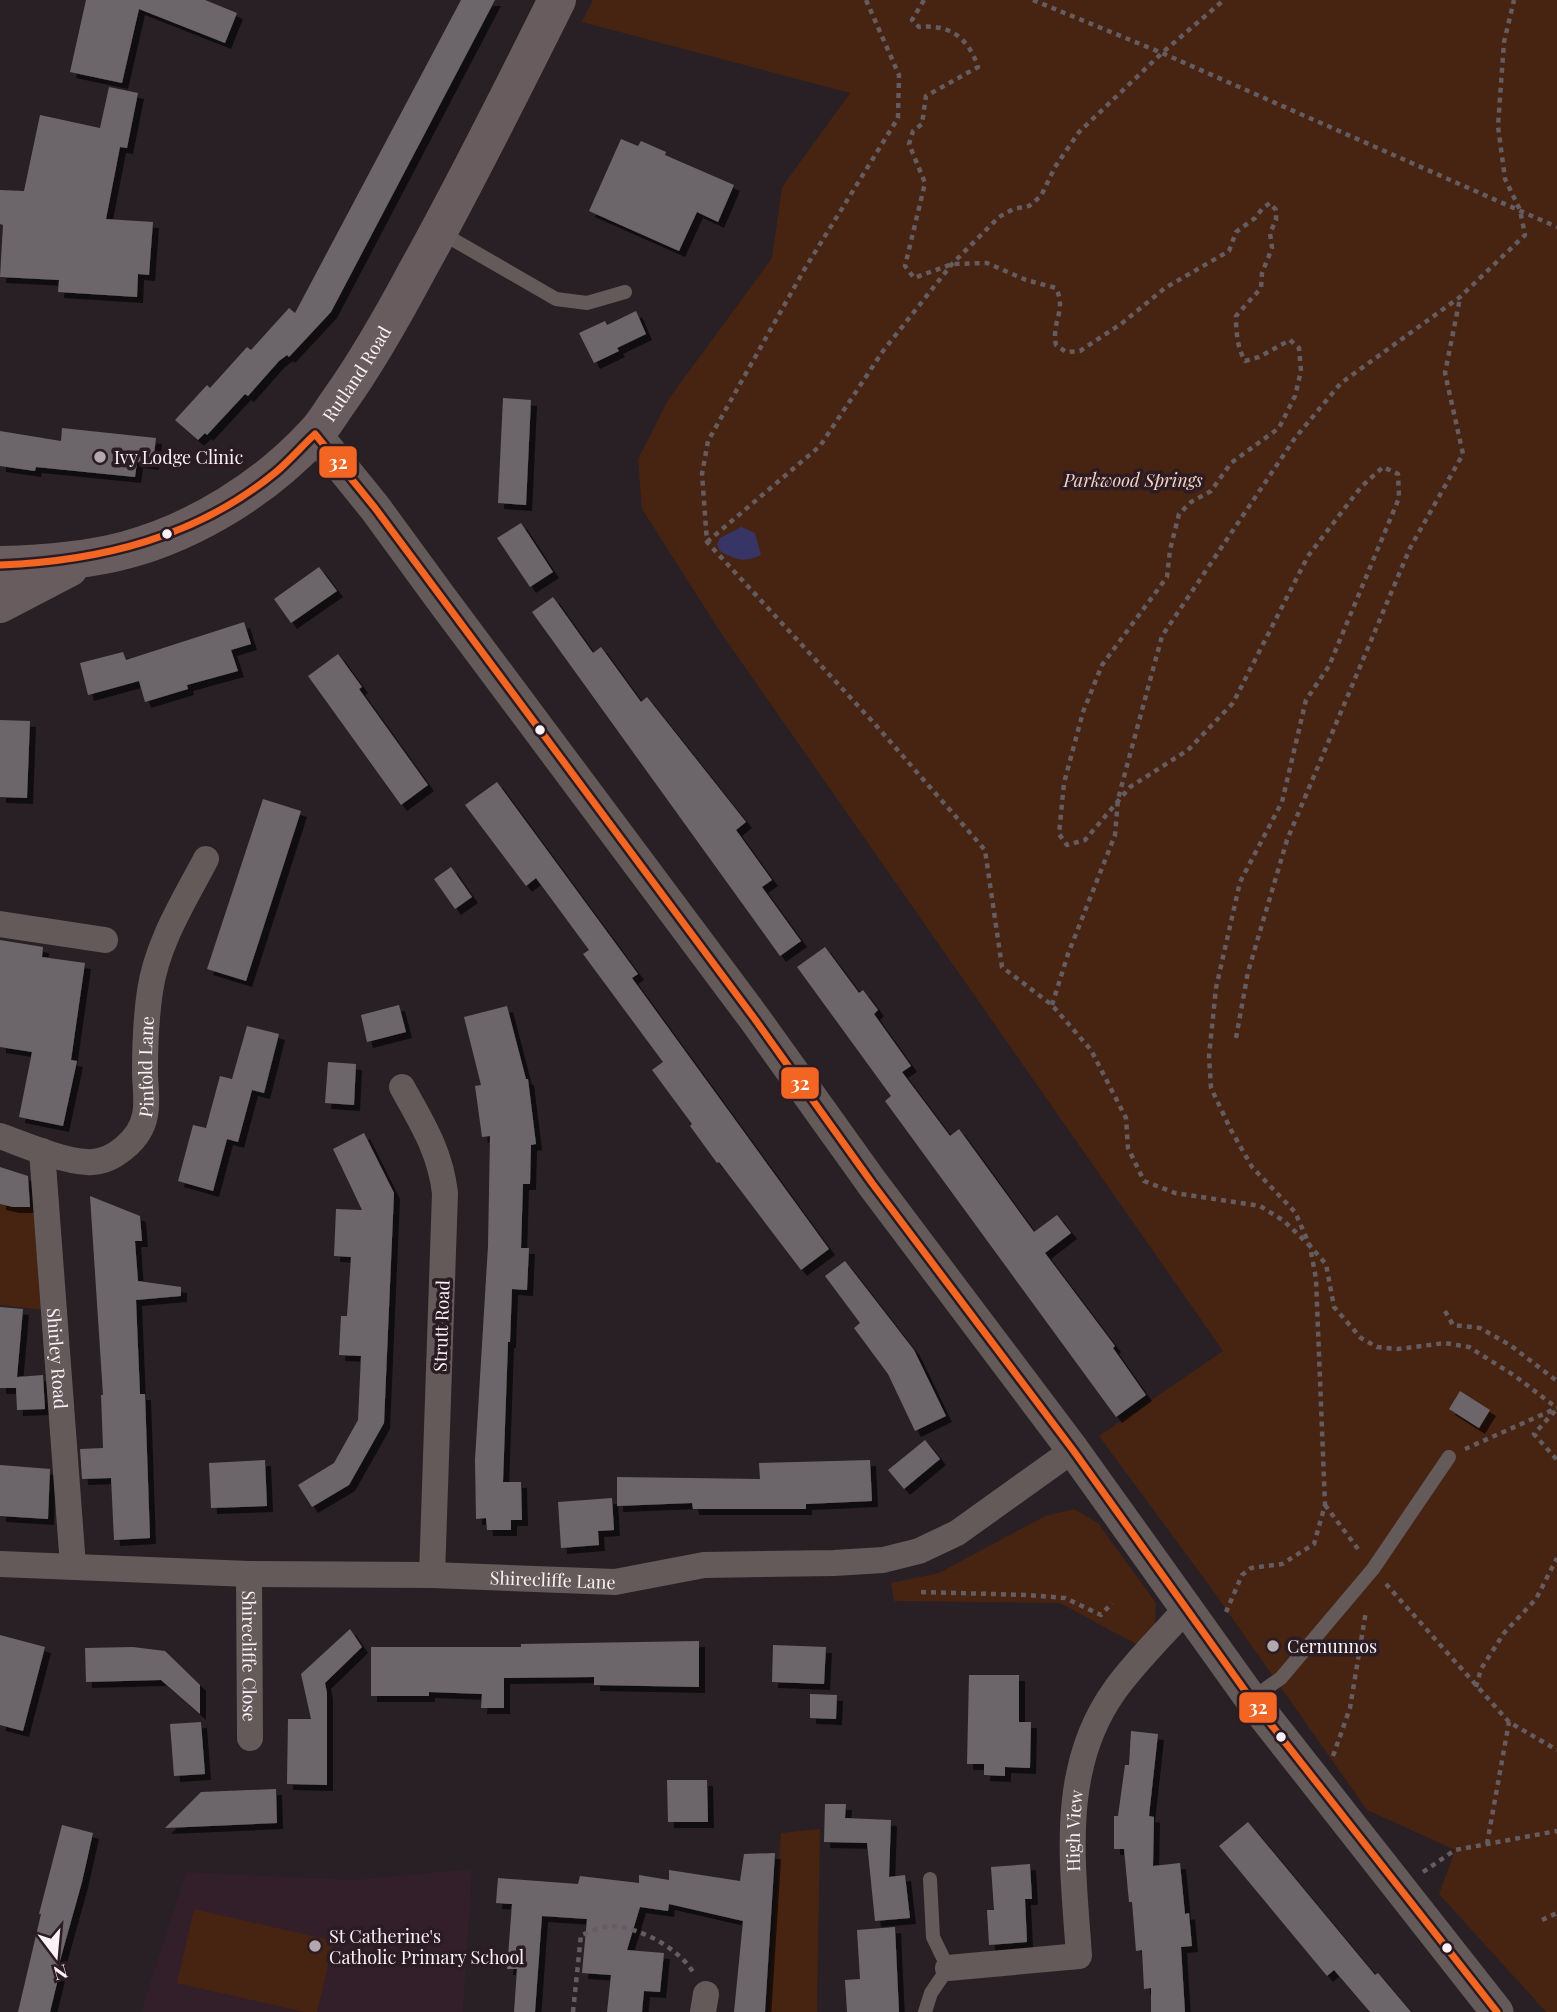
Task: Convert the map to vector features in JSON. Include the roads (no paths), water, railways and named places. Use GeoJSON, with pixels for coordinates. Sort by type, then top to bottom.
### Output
{"type":"FeatureCollection","features":[{"type":"Feature","properties":{"kind":"main road","name":"Rutland Road"},"geometry":{"type":"LineString","coordinates":[[0,565],[86,559],[127,550],[201,519],[230,503],[277,470],[315,434],[377,343],[439,231],[557,0]]}},
{"type":"Feature","properties":{"kind":"main road"},"geometry":{"type":"LineString","coordinates":[[0,604],[86,559]]}},
{"type":"Feature","properties":{"kind":"street"},"geometry":{"type":"LineString","coordinates":[[315,434],[375,508],[754,1018],[881,1194],[1073,1450],[1251,1699],[1401,1886],[1497,2012]]}},
{"type":"Feature","properties":{"kind":"street","name":"Pinfold Lane"},"geometry":{"type":"LineString","coordinates":[[0,1136],[88,1163],[107,1158],[125,1148],[137,1134],[145,1116],[145,1040],[150,989],[161,945],[206,859]]}},
{"type":"Feature","properties":{"kind":"street"},"geometry":{"type":"LineString","coordinates":[[0,924],[105,940]]}},
{"type":"Feature","properties":{"kind":"street","name":"Strutt Road"},"geometry":{"type":"LineString","coordinates":[[402,1087],[435,1146],[445,1193],[432,1575]]}},
{"type":"Feature","properties":{"kind":"street","name":"Shirley Road"},"geometry":{"type":"LineString","coordinates":[[42,1151],[74,1566]]}},
{"type":"Feature","properties":{"kind":"street","name":"Shirecliffe Lane"},"geometry":{"type":"LineString","coordinates":[[0,1564],[249,1574],[432,1575],[615,1582],[704,1565],[883,1560],[919,1551],[957,1533],[1073,1450]]}},
{"type":"Feature","properties":{"kind":"street","name":"Shirecliffe Close"},"geometry":{"type":"LineString","coordinates":[[249,1574],[250,1738]]}},
{"type":"Feature","properties":{"kind":"street","name":"High View"},"geometry":{"type":"LineString","coordinates":[[948,1968],[1079,1956],[1071,1846],[1074,1798],[1084,1749],[1093,1725],[1115,1690],[1195,1620]]}},
{"type":"Feature","properties":{"kind":"lane"},"geometry":{"type":"LineString","coordinates":[[439,231],[556,299],[586,303],[625,292]]}},
{"type":"Feature","properties":{"kind":"lane"},"geometry":{"type":"LineString","coordinates":[[1251,1699],[1281,1678],[1373,1569],[1449,1457]]}},
{"type":"Feature","properties":{"kind":"lane"},"geometry":{"type":"LineString","coordinates":[[925,2012],[931,1993],[948,1968],[933,1937],[930,1879]]}},
{"type":"Feature","properties":{"kind":"place","name":"Ivy Lodge Clinic"},"geometry":{"type":"Point","coordinates":[100,457]}},
{"type":"Feature","properties":{"kind":"place","name":"Cernunnos"},"geometry":{"type":"Point","coordinates":[1273,1646]}},
{"type":"Feature","properties":{"kind":"place","name":"St Catherine's Catholic Primary School"},"geometry":{"type":"Point","coordinates":[315,1946]}},
{"type":"Feature","properties":{"kind":"park label","name":"Parkwood Springs"},"geometry":{"type":"Point","coordinates":[1133,480]}}]}
